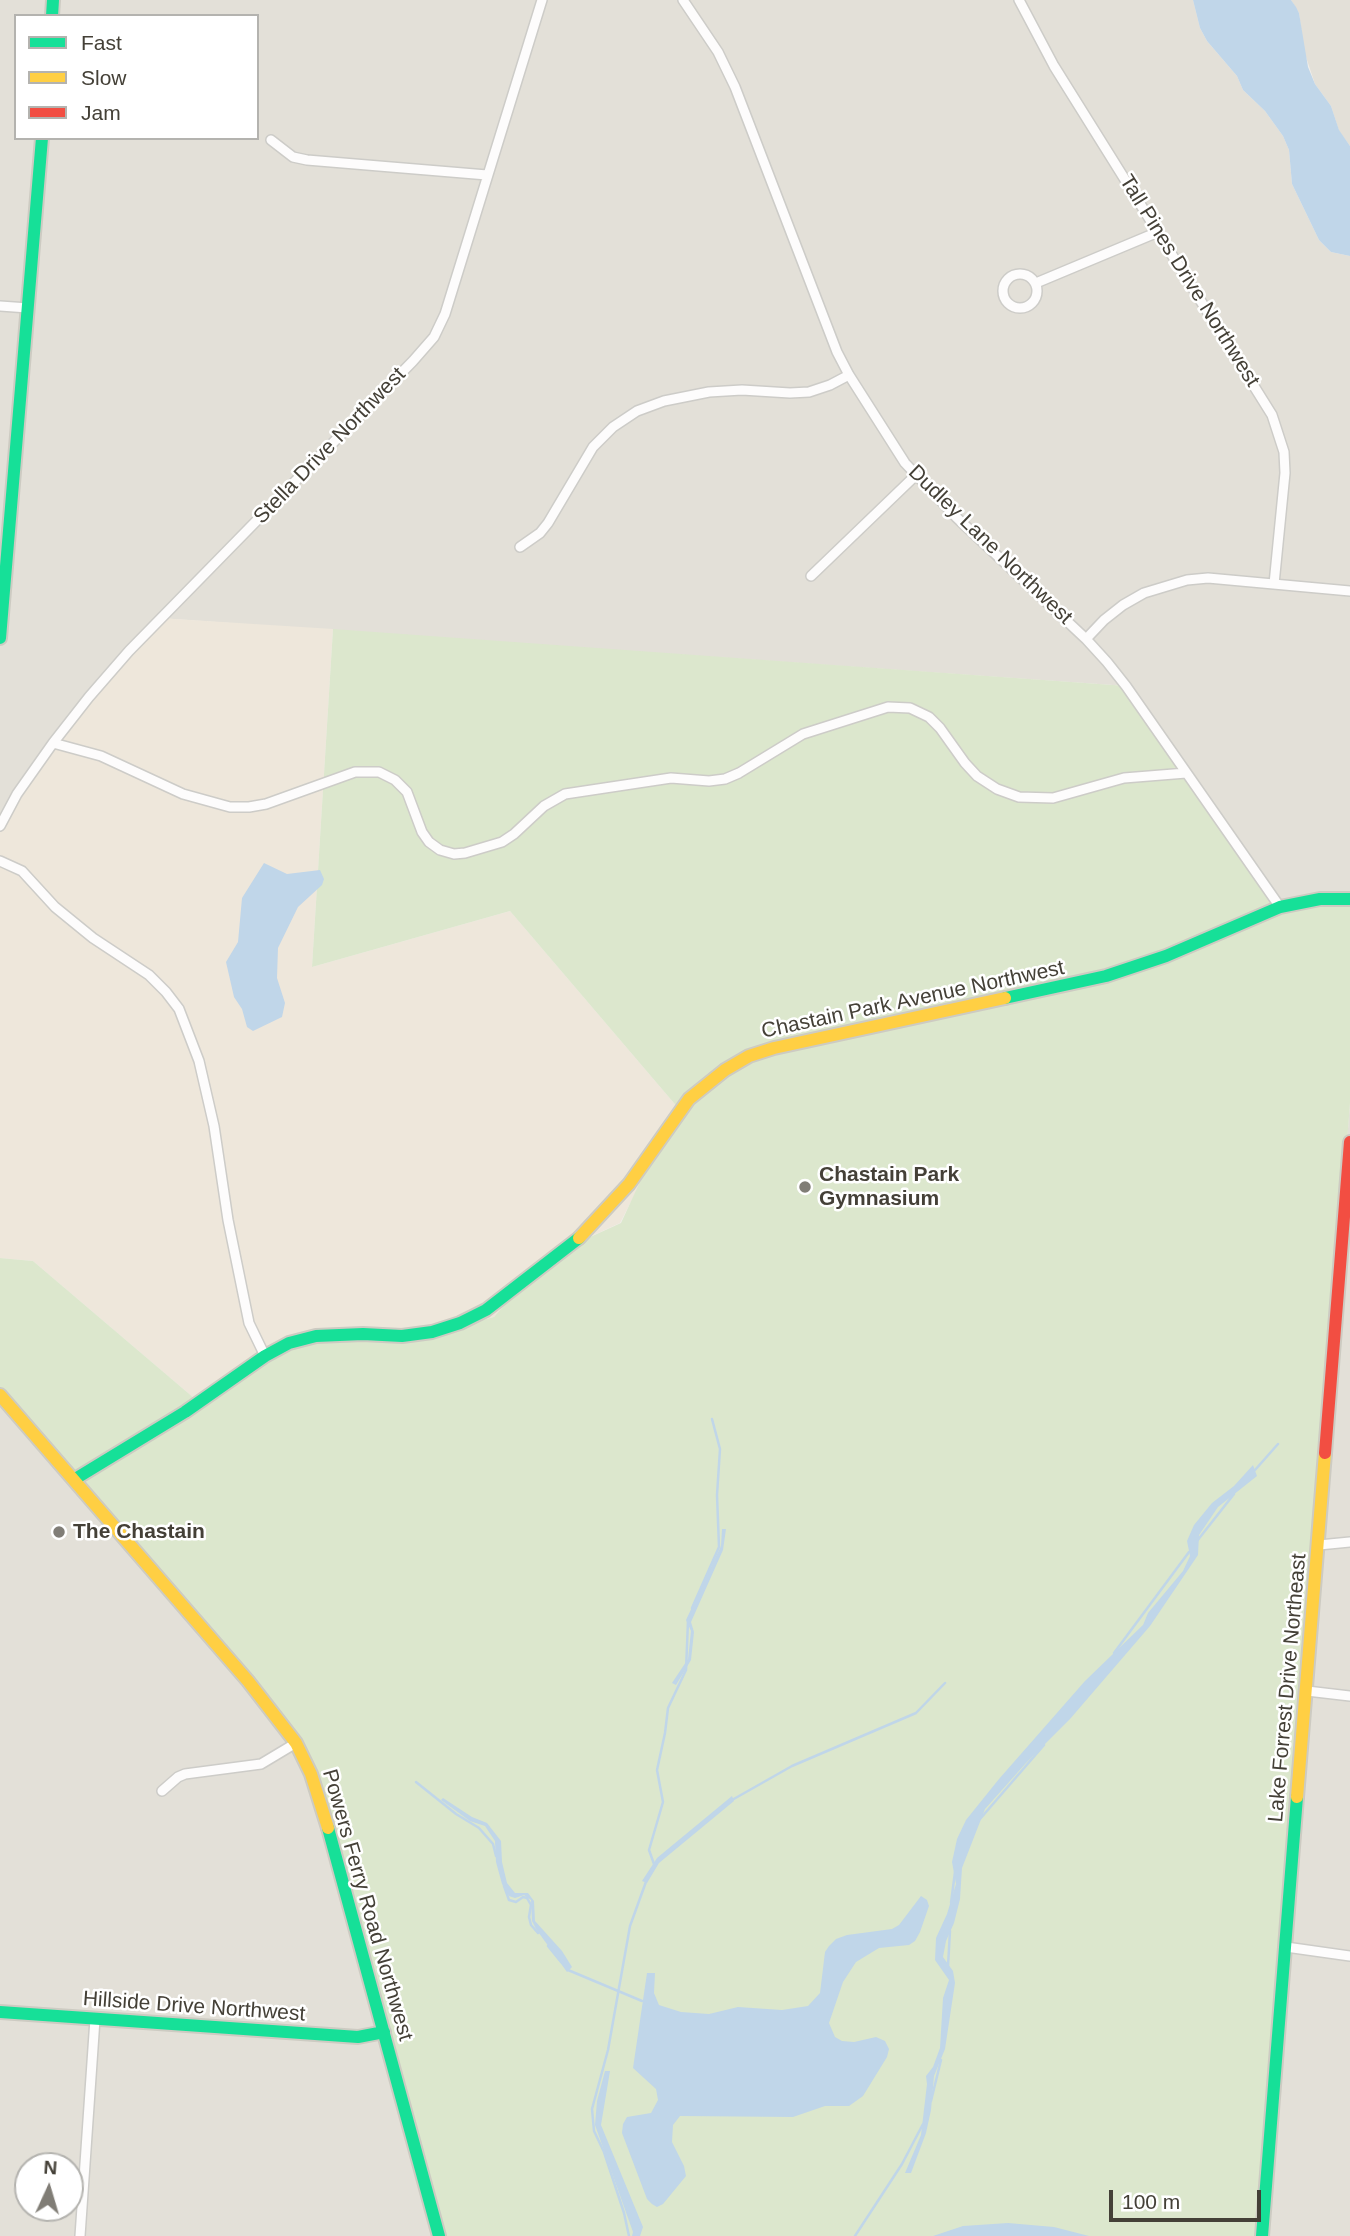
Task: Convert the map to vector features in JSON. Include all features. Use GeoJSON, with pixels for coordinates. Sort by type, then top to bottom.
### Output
{"type":"FeatureCollection","features":[{"type":"Feature","properties":{"kind":"street","name":"Stella Drive Northwest"},"geometry":{"type":"LineString","coordinates":[[0,826],[17,794],[53,743],[129,651],[434,337],[446,314],[542,0]]}},
{"type":"Feature","properties":{"kind":"street","name":"Dudley Lane Northwest"},"geometry":{"type":"LineString","coordinates":[[684,0],[718,52],[734,87],[837,352],[905,463],[956,517],[1086,639],[1126,685],[1280,907]]}},
{"type":"Feature","properties":{"kind":"street","name":"Tall Pines Drive Northwest"},"geometry":{"type":"LineString","coordinates":[[1019,0],[1054,66],[1265,403],[1278,430],[1284,452],[1285,473],[1274,584]]}},
{"type":"Feature","properties":{"kind":"street"},"geometry":{"type":"LineString","coordinates":[[0,638],[6,503],[28,308],[42,140]]}},
{"type":"Feature","properties":{"kind":"street"},"geometry":{"type":"LineString","coordinates":[[271,141],[293,157],[307,160],[487,175]]}},
{"type":"Feature","properties":{"kind":"street"},"geometry":{"type":"LineString","coordinates":[[1036,284],[1158,232]]}},
{"type":"Feature","properties":{"kind":"street"},"geometry":{"type":"LineString","coordinates":[[0,306],[28,308]]}},
{"type":"Feature","properties":{"kind":"street"},"geometry":{"type":"LineString","coordinates":[[520,547],[540,533],[548,523],[593,447],[613,427],[637,411],[664,401],[709,392],[809,392],[831,385],[849,375]]}},
{"type":"Feature","properties":{"kind":"street"},"geometry":{"type":"LineString","coordinates":[[811,576],[916,475]]}},
{"type":"Feature","properties":{"kind":"street"},"geometry":{"type":"LineString","coordinates":[[1086,639],[1123,605],[1166,584],[1208,578],[1350,590]]}},
{"type":"Feature","properties":{"kind":"street"},"geometry":{"type":"LineString","coordinates":[[53,743],[101,756],[183,794],[230,807],[266,804],[355,772],[379,772],[395,780],[407,792],[422,832],[429,842],[440,850],[454,854],[502,842],[544,806],[565,794],[671,778],[709,781],[725,779],[740,773],[803,734],[888,707],[910,708],[929,718],[977,776],[997,789],[1019,797],[1053,798],[1124,778],[1186,773]]}},
{"type":"Feature","properties":{"kind":"street"},"geometry":{"type":"LineString","coordinates":[[0,861],[22,872],[55,907],[83,931],[149,975],[178,1009],[199,1061],[214,1126],[228,1220],[250,1323],[265,1356]]}},
{"type":"Feature","properties":{"kind":"street","name":"Chastain Park Avenue Northwest"},"geometry":{"type":"LineString","coordinates":[[75,1479],[185,1412],[265,1356],[289,1343],[316,1336],[402,1336],[432,1332],[460,1323],[486,1310],[558,1256],[590,1228],[629,1184],[689,1099],[721,1073],[749,1056],[774,1048],[1106,976],[1166,956],[1280,907],[1320,899],[1350,899]]}},
{"type":"Feature","properties":{"kind":"street","name":"Lake Forrest Drive Northeast"},"geometry":{"type":"LineString","coordinates":[[1262,2236],[1350,1142]]}},
{"type":"Feature","properties":{"kind":"street","name":"Powers Ferry Road Northwest"},"geometry":{"type":"LineString","coordinates":[[2,1400],[75,1479],[248,1681],[296,1744],[311,1774],[325,1817],[439,2236]]}},
{"type":"Feature","properties":{"kind":"street"},"geometry":{"type":"LineString","coordinates":[[1319,1545],[1350,1542]]}},
{"type":"Feature","properties":{"kind":"street"},"geometry":{"type":"LineString","coordinates":[[1307,1691],[1350,1696]]}},
{"type":"Feature","properties":{"kind":"street"},"geometry":{"type":"LineString","coordinates":[[162,1791],[185,1774],[261,1764],[296,1744]]}},
{"type":"Feature","properties":{"kind":"street"},"geometry":{"type":"LineString","coordinates":[[1286,1947],[1350,1956]]}},
{"type":"Feature","properties":{"kind":"street","name":"Hillside Drive Northwest"},"geometry":{"type":"LineString","coordinates":[[0,2012],[358,2037],[384,2032]]}},
{"type":"Feature","properties":{"kind":"street"},"geometry":{"type":"LineString","coordinates":[[80,2236],[95,2019]]}},
{"type":"Feature","properties":{"kind":"shaded area"},"geometry":{"type":"Polygon","coordinates":[[[0,0],[1193,0],[1200,28],[1207,41],[1237,76],[1243,90],[1265,111],[1283,136],[1289,150],[1292,184],[1319,240],[1331,252],[1350,256],[1350,894],[1277,907],[1127,686],[159,618],[59,727],[0,822],[0,0]]]}},
{"type":"Feature","properties":{"kind":"shaded area"},"geometry":{"type":"Polygon","coordinates":[[[1291,0],[1350,0],[1350,146],[1339,131],[1331,106],[1315,84],[1304,51],[1299,13],[1291,0]]]}},
{"type":"Feature","properties":{"kind":"shaded area"},"geometry":{"type":"Polygon","coordinates":[[[159,618],[333,629],[312,967],[510,911],[679,1109],[620,1223],[544,1258],[494,1317],[424,1335],[349,1342],[315,1340],[268,1359],[201,1404],[33,1261],[0,1258],[0,822],[59,727],[159,618]]]}},
{"type":"Feature","properties":{"kind":"shaded area"},"geometry":{"type":"Polygon","coordinates":[[[1350,1103],[1350,2236],[1265,2236],[1347,1141],[1350,1103]]]}},
{"type":"Feature","properties":{"kind":"shaded area"},"geometry":{"type":"Polygon","coordinates":[[[0,1400],[242,1666],[293,1750],[323,1809],[433,2236],[0,2236],[0,1400]]]}},
{"type":"Feature","properties":{"kind":"green space"},"geometry":{"type":"Polygon","coordinates":[[[333,629],[1127,686],[1277,907],[1350,894],[1350,1103],[1265,2236],[433,2236],[323,1809],[293,1750],[242,1666],[0,1400],[0,1258],[33,1261],[201,1404],[268,1359],[315,1340],[349,1342],[424,1335],[494,1317],[544,1258],[621,1223],[667,1123],[679,1109],[510,911],[312,967],[333,629]]]}},
{"type":"Feature","properties":{"kind":"water"},"geometry":{"type":"Polygon","coordinates":[[[1193,0],[1291,0],[1296,7],[1308,67],[1315,84],[1331,106],[1339,130],[1350,146],[1350,256],[1331,252],[1319,240],[1292,184],[1289,150],[1283,136],[1265,111],[1243,90],[1237,76],[1207,41],[1200,28],[1193,0]]]}},
{"type":"Feature","properties":{"kind":"water"},"geometry":{"type":"Polygon","coordinates":[[[264,863],[287,874],[320,870],[324,879],[322,885],[298,907],[278,948],[277,978],[285,1003],[282,1017],[253,1031],[247,1027],[242,1009],[234,997],[226,962],[238,942],[242,898],[264,863]]]}},
{"type":"Feature","properties":{"kind":"water"},"geometry":{"type":"Polygon","coordinates":[[[1253,1465],[1257,1476],[1218,1507],[1199,1535],[1198,1555],[1150,1626],[1070,1719],[985,1809],[962,1868],[960,1899],[943,1957],[953,1971],[955,1983],[945,2049],[934,2076],[926,2133],[911,2173],[905,2173],[921,2135],[926,2076],[933,2067],[940,2048],[943,1998],[949,1980],[935,1960],[936,1938],[956,1884],[952,1862],[957,1839],[966,1820],[1085,1681],[1143,1625],[1148,1613],[1183,1571],[1190,1556],[1187,1541],[1194,1525],[1212,1503],[1234,1486],[1253,1465]]]}},
{"type":"Feature","properties":{"kind":"water"},"geometry":{"type":"Polygon","coordinates":[[[722,1529],[726,1529],[723,1550],[691,1622],[694,1632],[691,1660],[676,1685],[672,1683],[688,1659],[691,1631],[686,1620],[721,1546],[722,1529]]]}},
{"type":"Feature","properties":{"kind":"water"},"geometry":{"type":"Polygon","coordinates":[[[732,1796],[734,1801],[659,1863],[647,1883],[642,1881],[657,1858],[732,1796]]]}},
{"type":"Feature","properties":{"kind":"water"},"geometry":{"type":"Polygon","coordinates":[[[443,1798],[472,1817],[487,1823],[501,1841],[507,1883],[515,1893],[528,1893],[534,1901],[535,1921],[562,1951],[572,1967],[567,1972],[532,1921],[531,1900],[524,1895],[515,1898],[509,1896],[502,1884],[496,1862],[495,1841],[485,1826],[470,1821],[441,1800],[443,1798]]]}},
{"type":"Feature","properties":{"kind":"water"},"geometry":{"type":"Polygon","coordinates":[[[921,1896],[927,1900],[929,1906],[915,1941],[909,1945],[879,1948],[856,1962],[843,1982],[829,2023],[835,2037],[842,2041],[854,2042],[876,2037],[885,2041],[889,2049],[887,2057],[863,2096],[849,2106],[825,2106],[793,2117],[680,2116],[673,2125],[672,2142],[686,2176],[663,2204],[657,2207],[652,2204],[647,2199],[622,2133],[627,2117],[651,2113],[658,2100],[656,2089],[633,2068],[647,1973],[655,1973],[654,1993],[659,2005],[681,2012],[709,2014],[738,2007],[782,2010],[808,2006],[820,1993],[825,1952],[836,1939],[892,1929],[899,1925],[921,1896]]]}},
{"type":"Feature","properties":{"kind":"water"},"geometry":{"type":"Polygon","coordinates":[[[605,2071],[610,2071],[601,2125],[643,2227],[640,2236],[632,2236],[633,2232],[595,2125],[597,2101],[605,2071]]]}},
{"type":"Feature","properties":{"kind":"water"},"geometry":{"type":"Polygon","coordinates":[[[1008,2223],[1054,2227],[1089,2236],[933,2236],[963,2226],[1008,2223]]]}},
{"type":"Feature","properties":{"kind":"waterway"},"geometry":{"type":"LineString","coordinates":[[692,1608],[719,1547],[717,1495],[720,1449],[712,1419]]}},
{"type":"Feature","properties":{"kind":"waterway"},"geometry":{"type":"LineString","coordinates":[[1255,1470],[1278,1444]]}},
{"type":"Feature","properties":{"kind":"waterway"},"geometry":{"type":"LineString","coordinates":[[1197,1541],[1234,1494]]}},
{"type":"Feature","properties":{"kind":"waterway"},"geometry":{"type":"LineString","coordinates":[[1114,1653],[1189,1552]]}},
{"type":"Feature","properties":{"kind":"waterway"},"geometry":{"type":"LineString","coordinates":[[654,1864],[649,1850],[663,1802],[657,1770],[668,1708],[686,1670],[688,1621]]}},
{"type":"Feature","properties":{"kind":"waterway"},"geometry":{"type":"LineString","coordinates":[[732,1800],[792,1766],[916,1713],[945,1683]]}},
{"type":"Feature","properties":{"kind":"waterway"},"geometry":{"type":"LineString","coordinates":[[980,1819],[1044,1745]]}},
{"type":"Feature","properties":{"kind":"waterway"},"geometry":{"type":"LineString","coordinates":[[416,1782],[456,1814],[479,1828],[493,1844],[496,1856]]}},
{"type":"Feature","properties":{"kind":"waterway"},"geometry":{"type":"LineString","coordinates":[[951,1903],[955,1872]]}},
{"type":"Feature","properties":{"kind":"waterway"},"geometry":{"type":"LineString","coordinates":[[629,2236],[604,2152],[594,2131],[592,2109],[608,2050],[630,1926],[647,1879]]}},
{"type":"Feature","properties":{"kind":"waterway"},"geometry":{"type":"LineString","coordinates":[[504,1886],[509,1900],[516,1902],[523,1897],[527,1898],[531,1905],[531,1925],[538,1933]]}},
{"type":"Feature","properties":{"kind":"waterway"},"geometry":{"type":"LineString","coordinates":[[948,1966],[950,1931]]}},
{"type":"Feature","properties":{"kind":"waterway"},"geometry":{"type":"LineString","coordinates":[[548,1946],[561,1962]]}},
{"type":"Feature","properties":{"kind":"waterway"},"geometry":{"type":"LineString","coordinates":[[568,1970],[642,2001]]}},
{"type":"Feature","properties":{"kind":"waterway"},"geometry":{"type":"LineString","coordinates":[[931,2101],[941,2060]]}},
{"type":"Feature","properties":{"kind":"waterway"},"geometry":{"type":"LineString","coordinates":[[855,2236],[902,2164],[923,2124]]}},
{"type":"Feature","properties":{"kind":"traffic: fast"},"geometry":{"type":"LineString","coordinates":[[52,14],[53,0]]}},
{"type":"Feature","properties":{"kind":"traffic: fast"},"geometry":{"type":"LineString","coordinates":[[0,638],[42,140]]}},
{"type":"Feature","properties":{"kind":"traffic: fast"},"geometry":{"type":"LineString","coordinates":[[1005,998],[1106,976],[1166,956],[1280,907],[1320,899],[1350,899]]}},
{"type":"Feature","properties":{"kind":"traffic: fast"},"geometry":{"type":"LineString","coordinates":[[75,1479],[185,1412],[265,1356],[289,1343],[316,1336],[402,1336],[432,1332],[460,1323],[486,1310],[579,1238]]}},
{"type":"Feature","properties":{"kind":"traffic: fast"},"geometry":{"type":"LineString","coordinates":[[1262,2236],[1297,1797]]}},
{"type":"Feature","properties":{"kind":"traffic: fast"},"geometry":{"type":"LineString","coordinates":[[328,1828],[439,2236]]}},
{"type":"Feature","properties":{"kind":"traffic: fast"},"geometry":{"type":"LineString","coordinates":[[0,2012],[358,2037],[384,2032]]}},
{"type":"Feature","properties":{"kind":"traffic: slow"},"geometry":{"type":"LineString","coordinates":[[579,1238],[629,1184],[689,1099],[725,1070],[749,1056],[774,1048],[1005,998]]}},
{"type":"Feature","properties":{"kind":"traffic: slow"},"geometry":{"type":"LineString","coordinates":[[0,1395],[248,1681],[296,1743],[311,1774],[328,1828]]}},
{"type":"Feature","properties":{"kind":"traffic: slow"},"geometry":{"type":"LineString","coordinates":[[1297,1797],[1325,1453]]}},
{"type":"Feature","properties":{"kind":"traffic: jam"},"geometry":{"type":"LineString","coordinates":[[1325,1453],[1350,1142]]}},
{"type":"Feature","properties":{"kind":"place","name":"Chastain Park Gymnasium"},"geometry":{"type":"Point","coordinates":[805,1187]}},
{"type":"Feature","properties":{"kind":"place","name":"The Chastain"},"geometry":{"type":"Point","coordinates":[59,1532]}}]}
